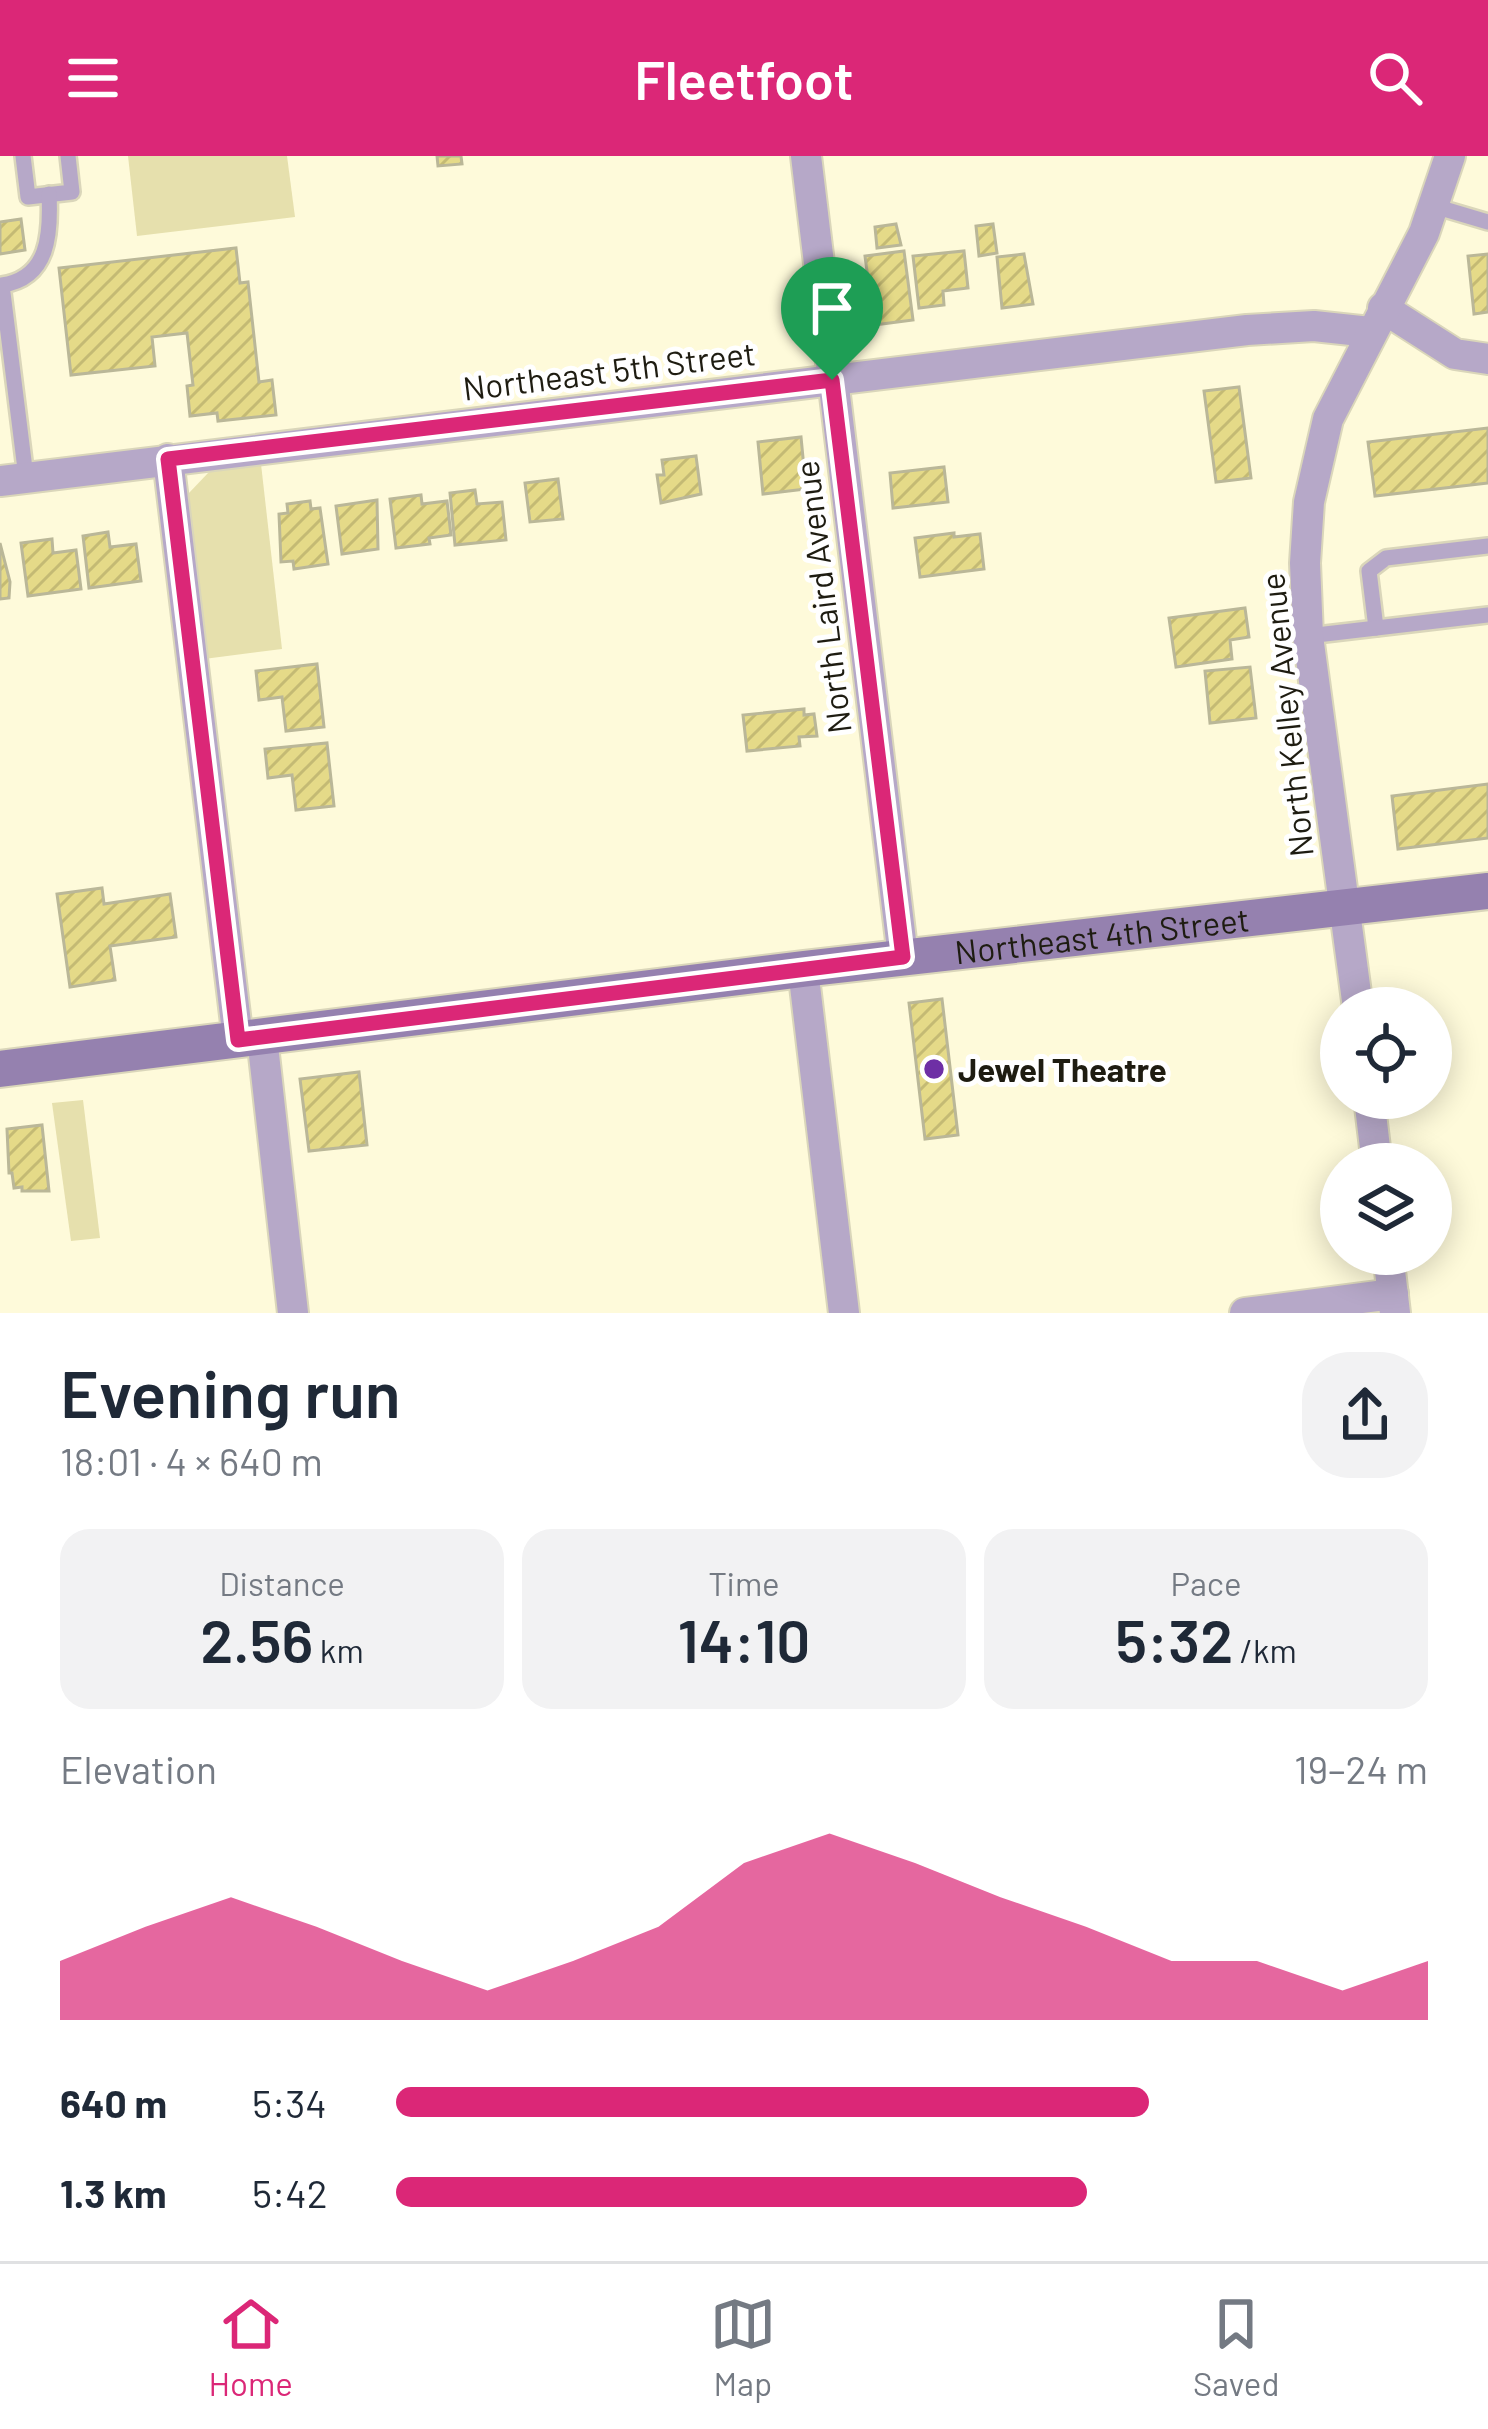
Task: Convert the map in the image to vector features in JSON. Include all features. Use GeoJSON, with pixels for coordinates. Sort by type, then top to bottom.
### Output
{"type":"FeatureCollection","features":[{"type":"Feature","properties":{"kind":"main road","name":"Northeast 4th Street"},"geometry":{"type":"LineString","coordinates":[[0,1069],[802,969],[1488,891]]}},
{"type":"Feature","properties":{"kind":"street","name":"North Laird Avenue"},"geometry":{"type":"LineString","coordinates":[[806,156],[903,957]]}},
{"type":"Feature","properties":{"kind":"street","name":"North Kelley Avenue"},"geometry":{"type":"LineString","coordinates":[[1355,987],[1308,636],[1306,530],[1313,475],[1328,419],[1406,271],[1450,156]]}},
{"type":"Feature","properties":{"kind":"street","name":"Northeast 5th Street"},"geometry":{"type":"LineString","coordinates":[[13,479],[1291,326],[1377,320],[1455,354],[1488,359]]}},
{"type":"Feature","properties":{"kind":"street"},"geometry":{"type":"LineString","coordinates":[[168,459],[293,1313]]}},
{"type":"Feature","properties":{"kind":"street"},"geometry":{"type":"LineString","coordinates":[[802,969],[844,1313]]}},
{"type":"Feature","properties":{"kind":"street"},"geometry":{"type":"LineString","coordinates":[[1245,1313],[1394,1304]]}},
{"type":"Feature","properties":{"kind":"lane"},"geometry":{"type":"LineString","coordinates":[[23,156],[28,197],[72,191],[68,156]]}},
{"type":"Feature","properties":{"kind":"lane"},"geometry":{"type":"LineString","coordinates":[[13,479],[2,285],[29,278],[38,267],[47,243],[49,194]]}},
{"type":"Feature","properties":{"kind":"lane"},"geometry":{"type":"LineString","coordinates":[[1434,206],[1488,223]]}},
{"type":"Feature","properties":{"kind":"lane"},"geometry":{"type":"LineString","coordinates":[[1376,628],[1370,571],[1376,563],[1488,546]]}},
{"type":"Feature","properties":{"kind":"lane"},"geometry":{"type":"LineString","coordinates":[[1308,636],[1488,615]]}},
{"type":"Feature","properties":{"kind":"shaded area"},"geometry":{"type":"Polygon","coordinates":[[[128,156],[287,156],[295,217],[137,236],[128,156]]]}},
{"type":"Feature","properties":{"kind":"shaded area"},"geometry":{"type":"Polygon","coordinates":[[[261,464],[282,649],[204,659],[188,494],[209,472],[261,464]]]}},
{"type":"Feature","properties":{"kind":"shaded area"},"geometry":{"type":"Polygon","coordinates":[[[83,1100],[100,1238],[71,1241],[52,1103],[83,1100]]]}},
{"type":"Feature","properties":{"kind":"building"},"geometry":{"type":"Polygon","coordinates":[[[437,156],[461,156],[462,164],[438,166],[437,156]]]}},
{"type":"Feature","properties":{"kind":"building"},"geometry":{"type":"Polygon","coordinates":[[[21,219],[25,250],[0,254],[0,222],[21,219]]]}},
{"type":"Feature","properties":{"kind":"building"},"geometry":{"type":"Polygon","coordinates":[[[896,224],[901,245],[877,248],[875,227],[896,224]]]}},
{"type":"Feature","properties":{"kind":"building"},"geometry":{"type":"Polygon","coordinates":[[[993,224],[997,253],[979,256],[976,226],[993,224]]]}},
{"type":"Feature","properties":{"kind":"building"},"geometry":{"type":"Polygon","coordinates":[[[236,248],[240,283],[248,282],[259,382],[272,380],[276,415],[218,421],[217,413],[190,416],[187,386],[193,385],[187,333],[152,337],[155,366],[71,375],[59,268],[236,248]]]}},
{"type":"Feature","properties":{"kind":"building"},"geometry":{"type":"Polygon","coordinates":[[[904,251],[913,320],[874,325],[865,256],[904,251]]]}},
{"type":"Feature","properties":{"kind":"building"},"geometry":{"type":"Polygon","coordinates":[[[964,251],[968,288],[943,291],[944,305],[919,308],[913,256],[964,251]]]}},
{"type":"Feature","properties":{"kind":"building"},"geometry":{"type":"Polygon","coordinates":[[[1024,254],[1033,304],[1002,308],[997,257],[1024,254]]]}},
{"type":"Feature","properties":{"kind":"building"},"geometry":{"type":"Polygon","coordinates":[[[1488,254],[1488,312],[1474,314],[1468,256],[1488,254]]]}},
{"type":"Feature","properties":{"kind":"building"},"geometry":{"type":"Polygon","coordinates":[[[1239,387],[1251,478],[1216,482],[1204,391],[1239,387]]]}},
{"type":"Feature","properties":{"kind":"building"},"geometry":{"type":"Polygon","coordinates":[[[1488,428],[1488,483],[1375,496],[1368,442],[1488,428]]]}},
{"type":"Feature","properties":{"kind":"building"},"geometry":{"type":"Polygon","coordinates":[[[801,437],[806,489],[763,494],[758,442],[801,437]]]}},
{"type":"Feature","properties":{"kind":"building"},"geometry":{"type":"Polygon","coordinates":[[[696,456],[701,494],[661,503],[657,475],[664,475],[662,460],[696,456]]]}},
{"type":"Feature","properties":{"kind":"building"},"geometry":{"type":"Polygon","coordinates":[[[944,467],[948,502],[893,508],[890,473],[944,467]]]}},
{"type":"Feature","properties":{"kind":"building"},"geometry":{"type":"Polygon","coordinates":[[[558,479],[563,519],[530,522],[525,483],[558,479]]]}},
{"type":"Feature","properties":{"kind":"building"},"geometry":{"type":"Polygon","coordinates":[[[475,490],[477,504],[502,502],[506,540],[455,545],[450,493],[475,490]]]}},
{"type":"Feature","properties":{"kind":"building"},"geometry":{"type":"Polygon","coordinates":[[[421,495],[422,504],[447,501],[451,535],[429,538],[430,544],[396,548],[390,499],[421,495]]]}},
{"type":"Feature","properties":{"kind":"building"},"geometry":{"type":"Polygon","coordinates":[[[377,500],[378,549],[342,554],[336,506],[377,500]]]}},
{"type":"Feature","properties":{"kind":"building"},"geometry":{"type":"Polygon","coordinates":[[[310,501],[311,509],[320,508],[328,564],[294,569],[293,561],[281,562],[279,514],[288,513],[287,504],[310,501]]]}},
{"type":"Feature","properties":{"kind":"building"},"geometry":{"type":"Polygon","coordinates":[[[108,532],[110,547],[136,544],[141,581],[89,588],[83,536],[108,532]]]}},
{"type":"Feature","properties":{"kind":"building"},"geometry":{"type":"Polygon","coordinates":[[[954,533],[954,537],[980,534],[984,569],[920,577],[915,538],[954,533]]]}},
{"type":"Feature","properties":{"kind":"building"},"geometry":{"type":"Polygon","coordinates":[[[52,539],[53,553],[76,550],[81,589],[28,596],[21,543],[52,539]]]}},
{"type":"Feature","properties":{"kind":"building"},"geometry":{"type":"Polygon","coordinates":[[[0,543],[10,582],[9,598],[0,599],[0,543]]]}},
{"type":"Feature","properties":{"kind":"building"},"geometry":{"type":"Polygon","coordinates":[[[1245,608],[1249,637],[1230,640],[1232,659],[1176,667],[1169,618],[1245,608]]]}},
{"type":"Feature","properties":{"kind":"building"},"geometry":{"type":"Polygon","coordinates":[[[317,664],[324,727],[286,731],[282,697],[259,700],[256,671],[317,664]]]}},
{"type":"Feature","properties":{"kind":"building"},"geometry":{"type":"Polygon","coordinates":[[[1250,667],[1256,718],[1210,723],[1205,671],[1250,667]]]}},
{"type":"Feature","properties":{"kind":"building"},"geometry":{"type":"Polygon","coordinates":[[[804,709],[804,715],[814,714],[817,736],[799,737],[800,746],[747,751],[743,715],[804,709]]]}},
{"type":"Feature","properties":{"kind":"building"},"geometry":{"type":"Polygon","coordinates":[[[327,743],[334,806],[296,810],[292,775],[268,778],[265,749],[327,743]]]}},
{"type":"Feature","properties":{"kind":"building"},"geometry":{"type":"Polygon","coordinates":[[[1488,784],[1488,838],[1398,849],[1392,796],[1488,784]]]}},
{"type":"Feature","properties":{"kind":"building"},"geometry":{"type":"Polygon","coordinates":[[[102,888],[104,904],[170,894],[176,937],[110,946],[115,980],[70,987],[57,894],[102,888]]]}},
{"type":"Feature","properties":{"kind":"building","name":"Jewel Theatre"},"geometry":{"type":"Polygon","coordinates":[[[942,999],[958,1135],[925,1139],[909,1003],[942,999]]]}},
{"type":"Feature","properties":{"kind":"building"},"geometry":{"type":"Polygon","coordinates":[[[359,1072],[367,1145],[309,1151],[300,1079],[359,1072]]]}},
{"type":"Feature","properties":{"kind":"building"},"geometry":{"type":"Polygon","coordinates":[[[42,1125],[49,1191],[22,1191],[22,1187],[14,1188],[9,1173],[7,1129],[42,1125]]]}},
{"type":"Feature","properties":{"kind":"place","name":"Jewel Theatre"},"geometry":{"type":"Point","coordinates":[934,1069]}},
{"type":"Feature","properties":{"kind":"route"},"geometry":{"type":"LineString","coordinates":[[832,380],[903,957],[238,1040],[168,459],[832,380]]}}]}
